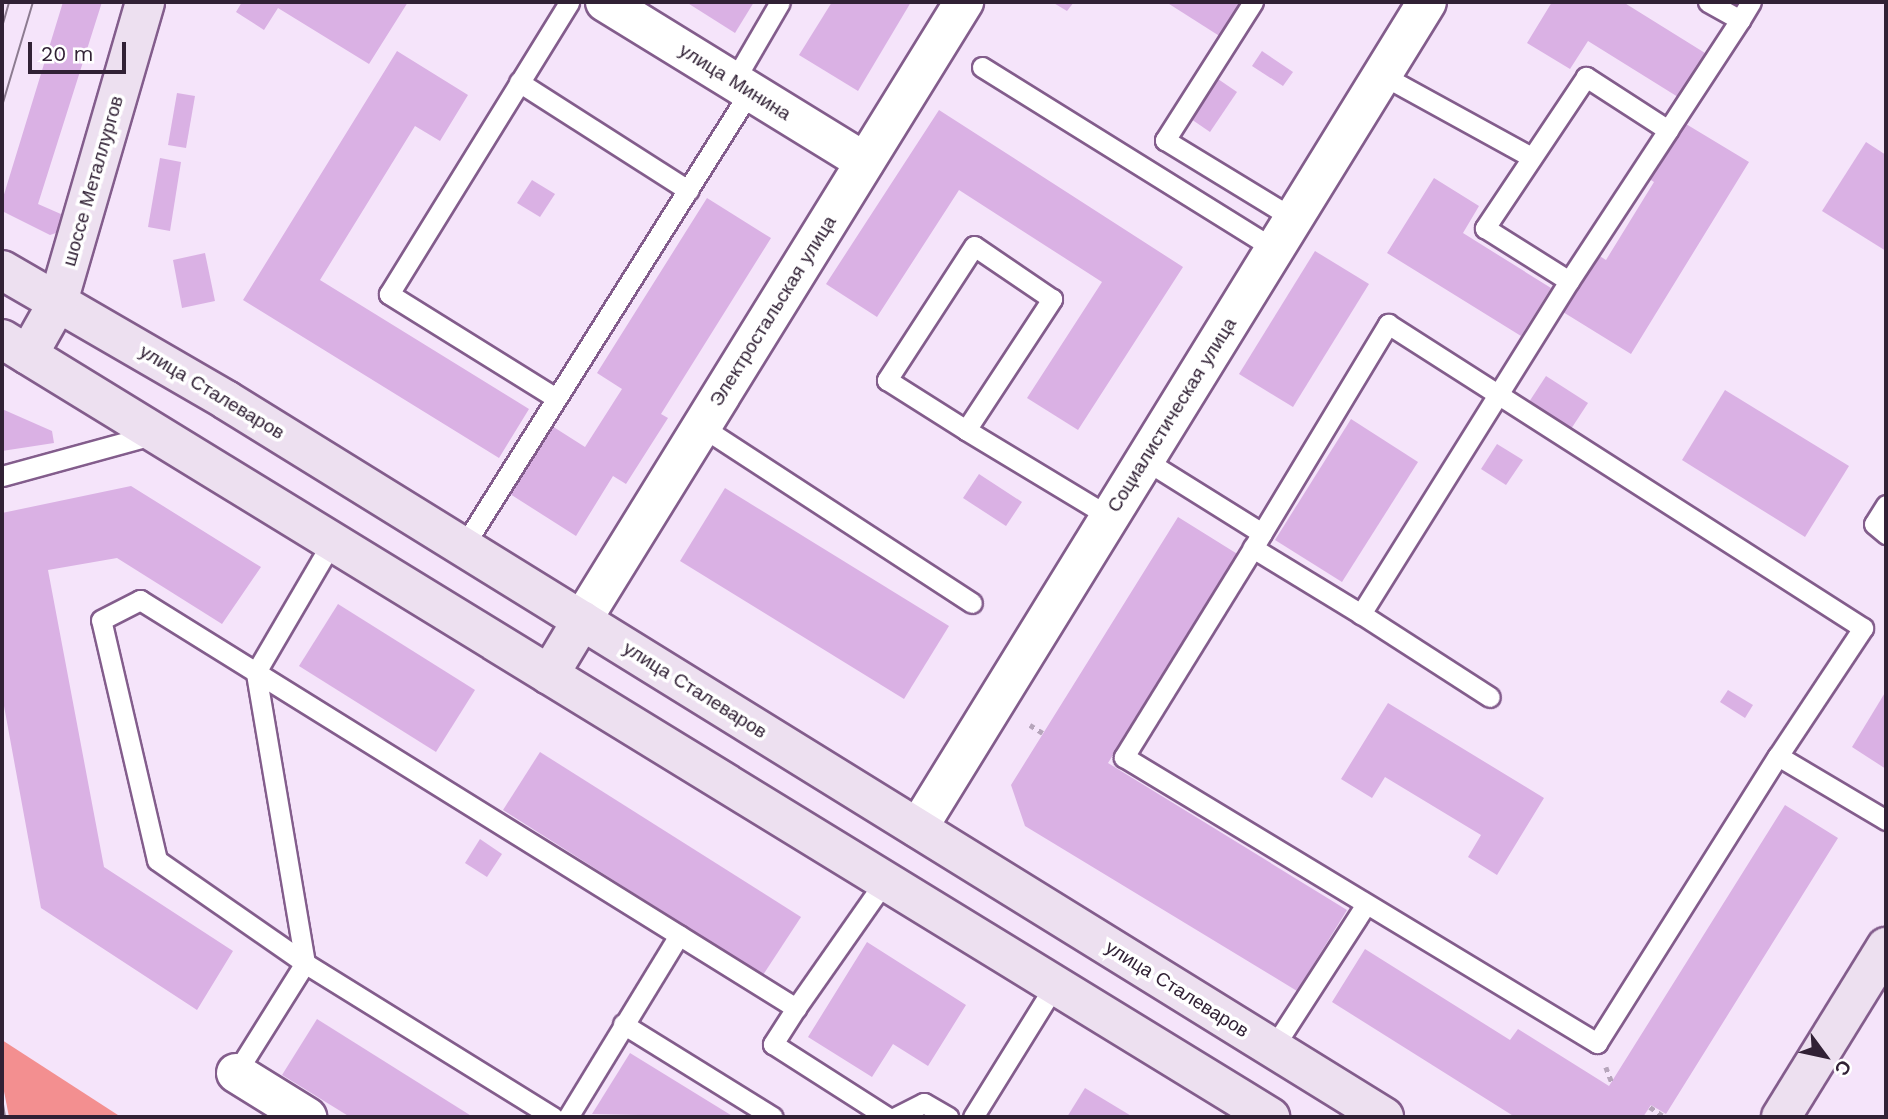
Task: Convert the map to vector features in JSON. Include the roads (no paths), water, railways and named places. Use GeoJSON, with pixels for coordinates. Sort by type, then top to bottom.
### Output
{"type":"FeatureCollection","features":[{"type":"Feature","properties":{"kind":"main road","name":"шоссе Металлургов"},"geometry":{"type":"LineString","coordinates":[[15,347],[58,302],[145,2]]}},
{"type":"Feature","properties":{"kind":"main road","name":"улица Сталеваров"},"geometry":{"type":"LineString","coordinates":[[2,270],[463,547],[1384,1117]]}},
{"type":"Feature","properties":{"kind":"main road"},"geometry":{"type":"LineString","coordinates":[[15,347],[1270,1117]]}},
{"type":"Feature","properties":{"kind":"main road"},"geometry":{"type":"LineString","coordinates":[[549,675],[582,620]]}},
{"type":"Feature","properties":{"kind":"main road"},"geometry":{"type":"LineString","coordinates":[[1781,1117],[1886,947]]}},
{"type":"Feature","properties":{"kind":"street","name":"улица Минина"},"geometry":{"type":"LineString","coordinates":[[605,2],[865,162]]}},
{"type":"Feature","properties":{"kind":"street","name":"Электростальская улица"},"geometry":{"type":"LineString","coordinates":[[582,620],[964,2]]}},
{"type":"Feature","properties":{"kind":"street","name":"Социалистическая улица"},"geometry":{"type":"LineString","coordinates":[[918,828],[1427,2]]}},
{"type":"Feature","properties":{"kind":"street"},"geometry":{"type":"LineString","coordinates":[[236,1073],[307,1117]]}},
{"type":"Feature","properties":{"kind":"lane"},"geometry":{"type":"LineString","coordinates":[[556,398],[389,294],[569,2]]}},
{"type":"Feature","properties":{"kind":"lane"},"geometry":{"type":"LineString","coordinates":[[463,547],[688,190],[742,86],[780,2]]}},
{"type":"Feature","properties":{"kind":"lane"},"geometry":{"type":"LineString","coordinates":[[1253,2],[1166,141],[1284,234]]}},
{"type":"Feature","properties":{"kind":"lane"},"geometry":{"type":"LineString","coordinates":[[1708,2],[1740,20]]}},
{"type":"Feature","properties":{"kind":"lane"},"geometry":{"type":"LineString","coordinates":[[1361,614],[1569,281],[1751,2]]}},
{"type":"Feature","properties":{"kind":"lane"},"geometry":{"type":"LineString","coordinates":[[982,67],[1284,234]]}},
{"type":"Feature","properties":{"kind":"lane"},"geometry":{"type":"LineString","coordinates":[[1382,75],[1531,157]]}},
{"type":"Feature","properties":{"kind":"lane"},"geometry":{"type":"LineString","coordinates":[[1569,281],[1485,228],[1531,157],[1586,77],[1668,130]]}},
{"type":"Feature","properties":{"kind":"lane"},"geometry":{"type":"LineString","coordinates":[[519,82],[688,190]]}},
{"type":"Feature","properties":{"kind":"lane"},"geometry":{"type":"LineString","coordinates":[[966,430],[1052,299],[974,246],[887,380],[966,430],[1110,517]]}},
{"type":"Feature","properties":{"kind":"lane"},"geometry":{"type":"LineString","coordinates":[[1388,324],[1863,628],[1778,756],[1597,1043],[1124,757],[1257,540],[1388,324]]}},
{"type":"Feature","properties":{"kind":"lane"},"geometry":{"type":"LineString","coordinates":[[702,427],[972,603]]}},
{"type":"Feature","properties":{"kind":"lane"},"geometry":{"type":"LineString","coordinates":[[2,475],[157,434]]}},
{"type":"Feature","properties":{"kind":"lane"},"geometry":{"type":"LineString","coordinates":[[1145,460],[1361,614],[1490,697]]}},
{"type":"Feature","properties":{"kind":"lane"},"geometry":{"type":"LineString","coordinates":[[1886,505],[1874,524],[1886,534]]}},
{"type":"Feature","properties":{"kind":"lane"},"geometry":{"type":"LineString","coordinates":[[236,1073],[305,963],[256,672],[332,542]]}},
{"type":"Feature","properties":{"kind":"lane"},"geometry":{"type":"LineString","coordinates":[[553,1117],[305,963],[157,860],[101,620],[140,600],[796,1007]]}},
{"type":"Feature","properties":{"kind":"lane"},"geometry":{"type":"LineString","coordinates":[[1778,756],[1886,820]]}},
{"type":"Feature","properties":{"kind":"lane"},"geometry":{"type":"LineString","coordinates":[[885,881],[772,1044],[887,1117]]}},
{"type":"Feature","properties":{"kind":"lane"},"geometry":{"type":"LineString","coordinates":[[1273,1048],[1366,904]]}},
{"type":"Feature","properties":{"kind":"lane"},"geometry":{"type":"LineString","coordinates":[[568,1117],[679,935]]}},
{"type":"Feature","properties":{"kind":"lane"},"geometry":{"type":"LineString","coordinates":[[973,1117],[1055,985]]}},
{"type":"Feature","properties":{"kind":"lane"},"geometry":{"type":"LineString","coordinates":[[623,1024],[774,1117]]}},
{"type":"Feature","properties":{"kind":"lane"},"geometry":{"type":"LineString","coordinates":[[896,1117],[925,1103],[948,1117]]}},
{"type":"Feature","properties":{"kind":"tram line"},"geometry":{"type":"LineString","coordinates":[[2,27],[9,2]]}},
{"type":"Feature","properties":{"kind":"tram line"},"geometry":{"type":"LineString","coordinates":[[2,106],[33,2]]}},
{"type":"Feature","properties":{"kind":"tram line"},"geometry":{"type":"LineString","coordinates":[[2,1098],[5,1117]]}}]}
